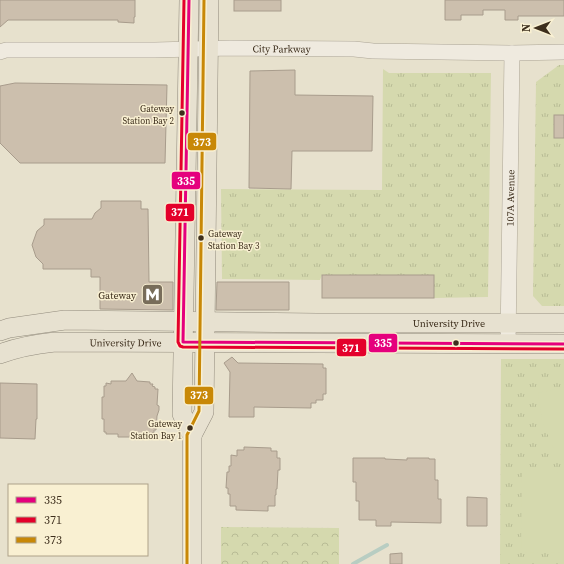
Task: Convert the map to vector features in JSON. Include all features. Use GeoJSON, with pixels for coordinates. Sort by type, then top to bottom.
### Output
{"type":"FeatureCollection","features":[{"type":"Feature","properties":{"kind":"main road"},"geometry":{"type":"LineString","coordinates":[[189,0],[182,414],[192,435],[192,564]]}},
{"type":"Feature","properties":{"kind":"main road"},"geometry":{"type":"LineString","coordinates":[[192,435],[204,412],[209,0]]}},
{"type":"Feature","properties":{"kind":"main road","name":"University Drive"},"geometry":{"type":"LineString","coordinates":[[0,331],[9,328],[65,320],[184,322],[564,323]]}},
{"type":"Feature","properties":{"kind":"main road","name":"University Drive"},"geometry":{"type":"LineString","coordinates":[[0,354],[30,345],[55,342],[564,344]]}},
{"type":"Feature","properties":{"kind":"street","name":"City Parkway"},"geometry":{"type":"LineString","coordinates":[[0,52],[6,50],[230,48],[347,48],[373,51],[512,53],[564,52]]}},
{"type":"Feature","properties":{"kind":"street","name":"107A Avenue"},"geometry":{"type":"LineString","coordinates":[[508,344],[512,53]]}},
{"type":"Feature","properties":{"kind":"green space"},"geometry":{"type":"Polygon","coordinates":[[[559,65],[564,65],[564,306],[542,306],[533,296],[536,82],[559,65]]]}},
{"type":"Feature","properties":{"kind":"green space"},"geometry":{"type":"Polygon","coordinates":[[[383,69],[389,73],[491,73],[488,297],[434,298],[434,275],[322,275],[320,280],[222,279],[221,189],[382,190],[383,69]]]}},
{"type":"Feature","properties":{"kind":"green space"},"geometry":{"type":"Polygon","coordinates":[[[501,359],[564,359],[564,564],[500,564],[501,359]]]}},
{"type":"Feature","properties":{"kind":"green space"},"geometry":{"type":"Polygon","coordinates":[[[564,387],[564,460],[553,447],[542,421],[538,393],[564,387]]]}},
{"type":"Feature","properties":{"kind":"green space"},"geometry":{"type":"Polygon","coordinates":[[[522,470],[554,470],[564,477],[564,553],[521,552],[522,470]]]}},
{"type":"Feature","properties":{"kind":"green space"},"geometry":{"type":"Polygon","coordinates":[[[221,527],[339,528],[339,564],[221,564],[221,527]]]}},
{"type":"Feature","properties":{"kind":"building"},"geometry":{"type":"Polygon","coordinates":[[[0,0],[135,0],[135,17],[134,23],[118,22],[118,20],[8,20],[0,27],[0,0]]]}},
{"type":"Feature","properties":{"kind":"building"},"geometry":{"type":"Polygon","coordinates":[[[234,0],[281,0],[281,11],[234,11],[234,0]]]}},
{"type":"Feature","properties":{"kind":"building"},"geometry":{"type":"Polygon","coordinates":[[[445,0],[564,0],[564,16],[518,16],[518,20],[505,20],[505,10],[483,10],[483,15],[461,15],[461,20],[445,20],[445,0]]]}},
{"type":"Feature","properties":{"kind":"building"},"geometry":{"type":"Polygon","coordinates":[[[295,70],[295,95],[373,96],[372,151],[292,151],[291,189],[249,188],[250,71],[295,70]]]}},
{"type":"Feature","properties":{"kind":"building"},"geometry":{"type":"Polygon","coordinates":[[[15,83],[167,85],[165,163],[20,163],[0,143],[0,86],[15,83]]]}},
{"type":"Feature","properties":{"kind":"building"},"geometry":{"type":"Polygon","coordinates":[[[554,115],[564,115],[564,138],[554,138],[554,115]]]}},
{"type":"Feature","properties":{"kind":"building"},"geometry":{"type":"Polygon","coordinates":[[[101,201],[141,201],[141,209],[148,209],[149,282],[173,282],[173,310],[100,309],[100,277],[91,277],[91,269],[43,269],[43,264],[36,257],[32,245],[37,231],[44,225],[44,219],[92,219],[95,213],[101,208],[101,201]]]}},
{"type":"Feature","properties":{"kind":"building"},"geometry":{"type":"Polygon","coordinates":[[[322,275],[434,275],[434,298],[322,298],[322,275]]]}},
{"type":"Feature","properties":{"kind":"building"},"geometry":{"type":"Polygon","coordinates":[[[217,282],[289,282],[289,310],[216,310],[217,282]]]}},
{"type":"Feature","properties":{"kind":"building"},"geometry":{"type":"Polygon","coordinates":[[[232,357],[238,363],[323,364],[323,368],[326,368],[326,394],[323,394],[323,400],[316,400],[316,403],[311,403],[311,408],[254,407],[254,417],[229,417],[230,372],[224,363],[232,357]]]}},
{"type":"Feature","properties":{"kind":"building"},"geometry":{"type":"Polygon","coordinates":[[[132,373],[137,381],[150,382],[150,384],[153,384],[152,386],[155,387],[155,389],[158,389],[157,405],[159,406],[159,410],[156,430],[152,433],[152,436],[139,435],[139,437],[118,437],[118,434],[106,434],[106,432],[104,432],[104,419],[102,419],[102,397],[104,397],[104,386],[106,386],[106,383],[111,384],[111,381],[126,381],[132,373]]]}},
{"type":"Feature","properties":{"kind":"building"},"geometry":{"type":"Polygon","coordinates":[[[0,383],[37,384],[37,419],[35,439],[0,438],[0,383]]]}},
{"type":"Feature","properties":{"kind":"building"},"geometry":{"type":"Polygon","coordinates":[[[244,447],[271,448],[271,451],[277,451],[277,458],[280,458],[280,470],[278,470],[275,506],[268,506],[268,511],[236,510],[236,506],[230,506],[230,494],[228,494],[228,488],[226,488],[227,472],[229,472],[229,466],[231,466],[231,455],[237,456],[237,450],[244,450],[244,447]]]}},
{"type":"Feature","properties":{"kind":"building"},"geometry":{"type":"Polygon","coordinates":[[[353,458],[407,460],[407,458],[435,459],[435,480],[438,480],[438,499],[441,499],[441,523],[391,522],[391,526],[376,526],[376,520],[359,520],[359,501],[356,501],[356,482],[353,482],[353,458]]]}},
{"type":"Feature","properties":{"kind":"building"},"geometry":{"type":"Polygon","coordinates":[[[467,497],[487,498],[487,526],[467,526],[467,497]]]}},
{"type":"Feature","properties":{"kind":"building"},"geometry":{"type":"Polygon","coordinates":[[[402,553],[402,564],[390,564],[390,554],[402,553]]]}},
{"type":"Feature","properties":{"kind":"waterway"},"geometry":{"type":"LineString","coordinates":[[353,564],[387,545]]}},
{"type":"Feature","properties":{"kind":"transit line","name":"371"},"geometry":{"type":"LineString","coordinates":[[184,0],[178,342],[180,346],[564,349]]}},
{"type":"Feature","properties":{"kind":"transit line","name":"335"},"geometry":{"type":"LineString","coordinates":[[189,0],[183,342],[564,344]]}},
{"type":"Feature","properties":{"kind":"transit line","name":"373"},"geometry":{"type":"LineString","coordinates":[[187,564],[187,435],[199,411],[204,0]]}},
{"type":"Feature","properties":{"kind":"place","name":"Gateway Station Bay 2"},"geometry":{"type":"Point","coordinates":[182,113]}},
{"type":"Feature","properties":{"kind":"place","name":"Gateway Station Bay 3"},"geometry":{"type":"Point","coordinates":[201,238]}},
{"type":"Feature","properties":{"kind":"place","name":"Gateway"},"geometry":{"type":"Point","coordinates":[152,295]}},
{"type":"Feature","properties":{"kind":"place","name":"Gateway Station Bay 1"},"geometry":{"type":"Point","coordinates":[190,428]}}]}
